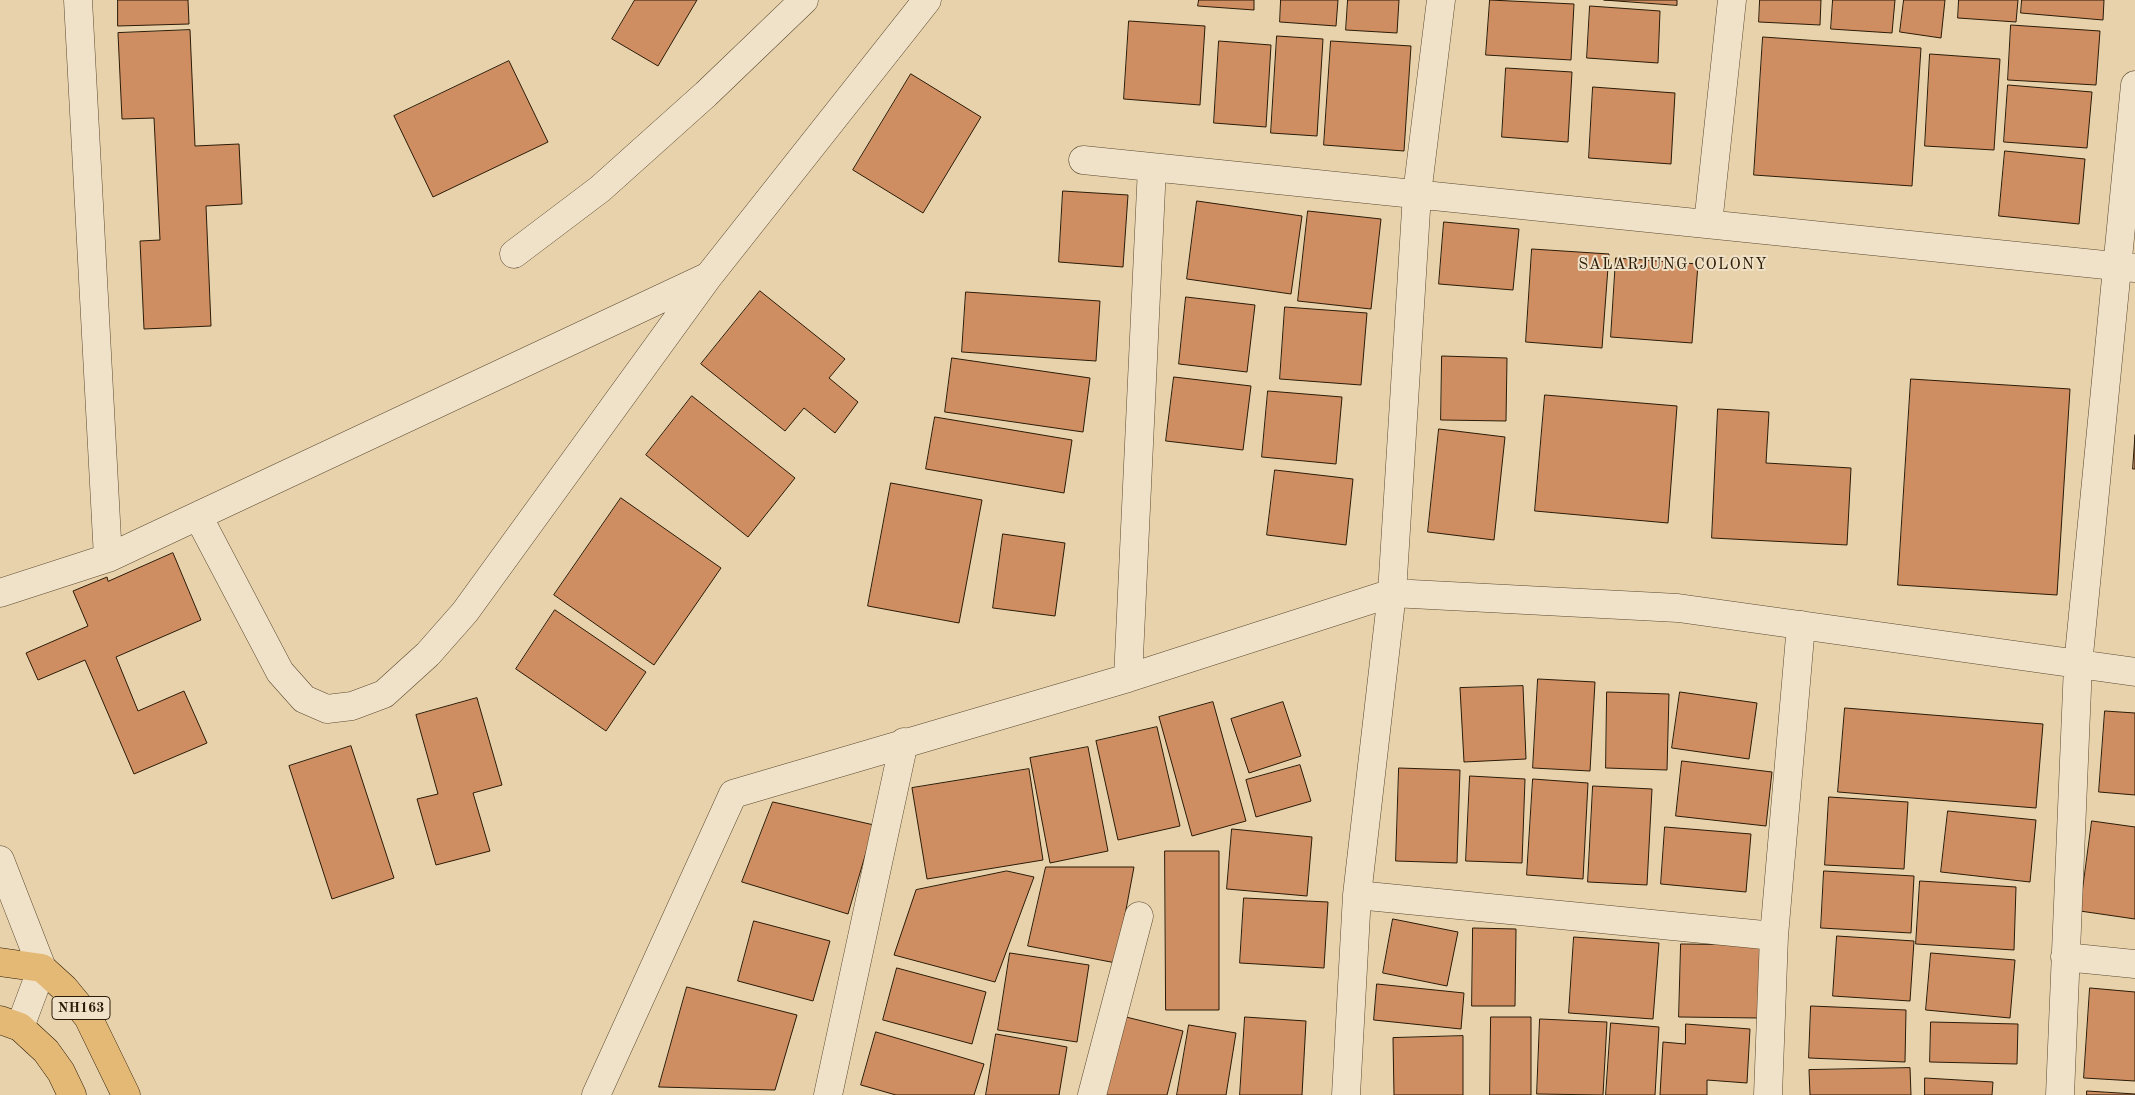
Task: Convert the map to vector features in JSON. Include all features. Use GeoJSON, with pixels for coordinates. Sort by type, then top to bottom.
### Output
{"type":"FeatureCollection","features":[{"type":"Feature","properties":{"kind":"highway"},"geometry":{"type":"LineString","coordinates":[[0,962],[42,968]]}},
{"type":"Feature","properties":{"kind":"highway","name":"NH163"},"geometry":{"type":"LineString","coordinates":[[42,968],[64,988],[88,1017],[126,1095]]}},
{"type":"Feature","properties":{"kind":"highway"},"geometry":{"type":"LineString","coordinates":[[10,1024],[46,1051],[61,1072],[72,1095]]}},
{"type":"Feature","properties":{"kind":"street"},"geometry":{"type":"LineString","coordinates":[[78,0],[108,558]]}},
{"type":"Feature","properties":{"kind":"street"},"geometry":{"type":"LineString","coordinates":[[514,254],[600,189],[706,94],[804,0]]}},
{"type":"Feature","properties":{"kind":"street"},"geometry":{"type":"LineString","coordinates":[[198,516],[280,672],[304,699],[327,709],[352,706],[384,694],[428,654],[465,612],[708,277],[928,0]]}},
{"type":"Feature","properties":{"kind":"street"},"geometry":{"type":"LineString","coordinates":[[1346,1095],[1357,895],[1392,593],[1417,194],[1441,0]]}},
{"type":"Feature","properties":{"kind":"street"},"geometry":{"type":"LineString","coordinates":[[1708,224],[1732,0]]}},
{"type":"Feature","properties":{"kind":"street"},"geometry":{"type":"LineString","coordinates":[[2060,1095],[2078,665],[2126,268],[2135,85]]}},
{"type":"Feature","properties":{"kind":"street"},"geometry":{"type":"LineString","coordinates":[[1083,160],[2126,268]]}},
{"type":"Feature","properties":{"kind":"street"},"geometry":{"type":"LineString","coordinates":[[1128,678],[1152,167]]}},
{"type":"Feature","properties":{"kind":"street"},"geometry":{"type":"LineString","coordinates":[[0,593],[108,558],[708,277]]}},
{"type":"Feature","properties":{"kind":"street"},"geometry":{"type":"LineString","coordinates":[[596,1095],[733,794],[904,742],[1128,678],[1392,593],[1678,608],[2135,672]]}},
{"type":"Feature","properties":{"kind":"street"},"geometry":{"type":"LineString","coordinates":[[1768,1095],[1774,936],[1801,625]]}},
{"type":"Feature","properties":{"kind":"street"},"geometry":{"type":"LineString","coordinates":[[828,1095],[904,742]]}},
{"type":"Feature","properties":{"kind":"street"},"geometry":{"type":"LineString","coordinates":[[0,860],[42,968],[10,1024]]}},
{"type":"Feature","properties":{"kind":"street"},"geometry":{"type":"LineString","coordinates":[[1357,895],[1774,936]]}},
{"type":"Feature","properties":{"kind":"street"},"geometry":{"type":"LineString","coordinates":[[1092,1095],[1139,916]]}},
{"type":"Feature","properties":{"kind":"street"},"geometry":{"type":"LineString","coordinates":[[2065,957],[2135,964]]}},
{"type":"Feature","properties":{"kind":"building"},"geometry":{"type":"Polygon","coordinates":[[[118,0],[188,0],[189,24],[118,26],[118,0]]]}},
{"type":"Feature","properties":{"kind":"building"},"geometry":{"type":"Polygon","coordinates":[[[635,0],[697,0],[658,66],[612,39],[635,0]]]}},
{"type":"Feature","properties":{"kind":"building"},"geometry":{"type":"Polygon","coordinates":[[[1199,0],[1254,0],[1254,10],[1198,6],[1199,0]]]}},
{"type":"Feature","properties":{"kind":"building"},"geometry":{"type":"Polygon","coordinates":[[[1281,0],[1338,0],[1336,26],[1280,22],[1281,0]]]}},
{"type":"Feature","properties":{"kind":"building"},"geometry":{"type":"Polygon","coordinates":[[[1348,0],[1399,0],[1397,33],[1346,30],[1348,0]]]}},
{"type":"Feature","properties":{"kind":"building"},"geometry":{"type":"Polygon","coordinates":[[[1490,0],[1574,4],[1571,60],[1486,55],[1490,0]]]}},
{"type":"Feature","properties":{"kind":"building"},"geometry":{"type":"Polygon","coordinates":[[[1604,0],[1677,0],[1677,5],[1604,0]]]}},
{"type":"Feature","properties":{"kind":"building"},"geometry":{"type":"Polygon","coordinates":[[[1760,0],[1821,0],[1820,25],[1759,22],[1760,0]]]}},
{"type":"Feature","properties":{"kind":"building"},"geometry":{"type":"Polygon","coordinates":[[[1833,0],[1895,0],[1892,33],[1831,29],[1833,0]]]}},
{"type":"Feature","properties":{"kind":"building"},"geometry":{"type":"Polygon","coordinates":[[[1904,0],[1945,0],[1941,38],[1900,32],[1904,0]]]}},
{"type":"Feature","properties":{"kind":"building"},"geometry":{"type":"Polygon","coordinates":[[[1959,0],[2018,0],[2016,22],[1958,18],[1959,0]]]}},
{"type":"Feature","properties":{"kind":"building"},"geometry":{"type":"Polygon","coordinates":[[[2022,0],[2104,0],[2103,20],[2021,13],[2022,0]]]}},
{"type":"Feature","properties":{"kind":"building"},"geometry":{"type":"Polygon","coordinates":[[[1590,6],[1660,11],[1658,63],[1587,58],[1590,6]]]}},
{"type":"Feature","properties":{"kind":"building"},"geometry":{"type":"Polygon","coordinates":[[[1129,21],[1205,26],[1200,105],[1124,99],[1129,21]]]}},
{"type":"Feature","properties":{"kind":"building"},"geometry":{"type":"Polygon","coordinates":[[[2011,25],[2100,31],[2096,85],[2008,80],[2011,25]]]}},
{"type":"Feature","properties":{"kind":"building"},"geometry":{"type":"Polygon","coordinates":[[[190,30],[195,146],[239,144],[242,204],[206,206],[211,326],[144,329],[140,241],[160,240],[154,118],[122,119],[118,33],[190,30]]]}},
{"type":"Feature","properties":{"kind":"building"},"geometry":{"type":"Polygon","coordinates":[[[1277,36],[1323,39],[1317,136],[1271,133],[1277,36]]]}},
{"type":"Feature","properties":{"kind":"building"},"geometry":{"type":"Polygon","coordinates":[[[1763,37],[1921,48],[1912,186],[1754,175],[1763,37]]]}},
{"type":"Feature","properties":{"kind":"building"},"geometry":{"type":"Polygon","coordinates":[[[1219,41],[1271,45],[1266,127],[1214,123],[1219,41]]]}},
{"type":"Feature","properties":{"kind":"building"},"geometry":{"type":"Polygon","coordinates":[[[1331,41],[1411,46],[1404,151],[1324,145],[1331,41]]]}},
{"type":"Feature","properties":{"kind":"building"},"geometry":{"type":"Polygon","coordinates":[[[1930,54],[2000,59],[1994,150],[1925,146],[1930,54]]]}},
{"type":"Feature","properties":{"kind":"building"},"geometry":{"type":"Polygon","coordinates":[[[509,61],[548,142],[433,197],[394,116],[509,61]]]}},
{"type":"Feature","properties":{"kind":"building"},"geometry":{"type":"Polygon","coordinates":[[[1506,68],[1572,72],[1568,142],[1502,137],[1506,68]]]}},
{"type":"Feature","properties":{"kind":"building"},"geometry":{"type":"Polygon","coordinates":[[[911,74],[981,117],[923,213],[853,170],[911,74]]]}},
{"type":"Feature","properties":{"kind":"building"},"geometry":{"type":"Polygon","coordinates":[[[2008,85],[2092,92],[2087,148],[2004,142],[2008,85]]]}},
{"type":"Feature","properties":{"kind":"building"},"geometry":{"type":"Polygon","coordinates":[[[1593,87],[1675,93],[1671,164],[1589,158],[1593,87]]]}},
{"type":"Feature","properties":{"kind":"building"},"geometry":{"type":"Polygon","coordinates":[[[2005,151],[2085,159],[2079,224],[1999,216],[2005,151]]]}},
{"type":"Feature","properties":{"kind":"building"},"geometry":{"type":"Polygon","coordinates":[[[1063,191],[1128,195],[1123,267],[1059,262],[1063,191]]]}},
{"type":"Feature","properties":{"kind":"building"},"geometry":{"type":"Polygon","coordinates":[[[1197,201],[1302,216],[1291,294],[1187,279],[1197,201]]]}},
{"type":"Feature","properties":{"kind":"building"},"geometry":{"type":"Polygon","coordinates":[[[1308,211],[1381,219],[1371,309],[1298,301],[1308,211]]]}},
{"type":"Feature","properties":{"kind":"building"},"geometry":{"type":"Polygon","coordinates":[[[1444,222],[1519,229],[1513,290],[1439,284],[1444,222]]]}},
{"type":"Feature","properties":{"kind":"building"},"geometry":{"type":"Polygon","coordinates":[[[1532,249],[1609,254],[1602,348],[1526,342],[1532,249]]]}},
{"type":"Feature","properties":{"kind":"building"},"geometry":{"type":"Polygon","coordinates":[[[1616,258],[1698,264],[1692,343],[1611,337],[1616,258]]]}},
{"type":"Feature","properties":{"kind":"building"},"geometry":{"type":"Polygon","coordinates":[[[760,291],[845,359],[829,378],[858,402],[835,433],[804,408],[785,431],[701,364],[760,291]]]}},
{"type":"Feature","properties":{"kind":"building"},"geometry":{"type":"Polygon","coordinates":[[[966,292],[1100,301],[1096,361],[962,352],[966,292]]]}},
{"type":"Feature","properties":{"kind":"building"},"geometry":{"type":"Polygon","coordinates":[[[1186,297],[1255,305],[1247,372],[1179,364],[1186,297]]]}},
{"type":"Feature","properties":{"kind":"building"},"geometry":{"type":"Polygon","coordinates":[[[1285,307],[1367,313],[1361,385],[1280,379],[1285,307]]]}},
{"type":"Feature","properties":{"kind":"building"},"geometry":{"type":"Polygon","coordinates":[[[1442,356],[1507,358],[1506,421],[1441,420],[1442,356]]]}},
{"type":"Feature","properties":{"kind":"building"},"geometry":{"type":"Polygon","coordinates":[[[952,358],[1090,378],[1083,432],[945,412],[952,358]]]}},
{"type":"Feature","properties":{"kind":"building"},"geometry":{"type":"Polygon","coordinates":[[[1174,377],[1251,386],[1243,450],[1166,441],[1174,377]]]}},
{"type":"Feature","properties":{"kind":"building"},"geometry":{"type":"Polygon","coordinates":[[[1911,379],[2070,389],[2057,595],[1898,585],[1911,379]]]}},
{"type":"Feature","properties":{"kind":"building"},"geometry":{"type":"Polygon","coordinates":[[[1268,391],[1342,397],[1336,464],[1262,457],[1268,391]]]}},
{"type":"Feature","properties":{"kind":"building"},"geometry":{"type":"Polygon","coordinates":[[[1545,395],[1677,406],[1668,523],[1535,511],[1545,395]]]}},
{"type":"Feature","properties":{"kind":"building"},"geometry":{"type":"Polygon","coordinates":[[[692,396],[795,478],[748,537],[646,455],[692,396]]]}},
{"type":"Feature","properties":{"kind":"building"},"geometry":{"type":"Polygon","coordinates":[[[1718,409],[1769,412],[1766,463],[1851,468],[1847,545],[1712,538],[1718,409]]]}},
{"type":"Feature","properties":{"kind":"building"},"geometry":{"type":"Polygon","coordinates":[[[935,417],[1072,440],[1064,493],[926,469],[935,417]]]}},
{"type":"Feature","properties":{"kind":"building"},"geometry":{"type":"Polygon","coordinates":[[[1439,429],[1505,437],[1494,540],[1428,532],[1439,429]]]}},
{"type":"Feature","properties":{"kind":"building"},"geometry":{"type":"Polygon","coordinates":[[[2135,435],[2135,469],[2133,469],[2135,435]]]}},
{"type":"Feature","properties":{"kind":"building"},"geometry":{"type":"Polygon","coordinates":[[[1275,470],[1353,479],[1346,545],[1267,535],[1275,470]]]}},
{"type":"Feature","properties":{"kind":"building"},"geometry":{"type":"Polygon","coordinates":[[[891,483],[982,500],[959,623],[868,606],[891,483]]]}},
{"type":"Feature","properties":{"kind":"building"},"geometry":{"type":"Polygon","coordinates":[[[621,498],[721,568],[654,665],[554,595],[621,498]]]}},
{"type":"Feature","properties":{"kind":"building"},"geometry":{"type":"Polygon","coordinates":[[[1003,534],[1065,543],[1055,616],[993,608],[1003,534]]]}},
{"type":"Feature","properties":{"kind":"building"},"geometry":{"type":"Polygon","coordinates":[[[173,553],[201,620],[116,657],[138,711],[184,691],[207,743],[134,774],[85,660],[38,680],[26,653],[88,626],[73,591],[107,577],[108,581],[173,553]]]}},
{"type":"Feature","properties":{"kind":"building"},"geometry":{"type":"Polygon","coordinates":[[[555,610],[646,672],[606,731],[516,669],[555,610]]]}},
{"type":"Feature","properties":{"kind":"building"},"geometry":{"type":"Polygon","coordinates":[[[1538,679],[1595,682],[1590,771],[1533,768],[1538,679]]]}},
{"type":"Feature","properties":{"kind":"building"},"geometry":{"type":"Polygon","coordinates":[[[1523,686],[1526,759],[1464,762],[1460,688],[1523,686]]]}},
{"type":"Feature","properties":{"kind":"building"},"geometry":{"type":"Polygon","coordinates":[[[1607,692],[1669,694],[1667,770],[1606,768],[1607,692]]]}},
{"type":"Feature","properties":{"kind":"building"},"geometry":{"type":"Polygon","coordinates":[[[1680,692],[1757,703],[1749,759],[1672,748],[1680,692]]]}},
{"type":"Feature","properties":{"kind":"building"},"geometry":{"type":"Polygon","coordinates":[[[477,698],[502,785],[473,793],[490,851],[436,865],[417,799],[438,794],[416,715],[477,698]]]}},
{"type":"Feature","properties":{"kind":"building"},"geometry":{"type":"Polygon","coordinates":[[[1213,702],[1246,821],[1192,836],[1159,717],[1213,702]]]}},
{"type":"Feature","properties":{"kind":"building"},"geometry":{"type":"Polygon","coordinates":[[[1283,702],[1301,756],[1249,773],[1231,719],[1283,702]]]}},
{"type":"Feature","properties":{"kind":"building"},"geometry":{"type":"Polygon","coordinates":[[[1845,708],[2043,724],[2036,808],[1838,792],[1845,708]]]}},
{"type":"Feature","properties":{"kind":"building"},"geometry":{"type":"Polygon","coordinates":[[[2105,711],[2135,713],[2135,795],[2099,792],[2105,711]]]}},
{"type":"Feature","properties":{"kind":"building"},"geometry":{"type":"Polygon","coordinates":[[[1157,727],[1180,826],[1118,840],[1096,741],[1157,727]]]}},
{"type":"Feature","properties":{"kind":"building"},"geometry":{"type":"Polygon","coordinates":[[[351,746],[394,878],[332,899],[289,766],[351,746]]]}},
{"type":"Feature","properties":{"kind":"building"},"geometry":{"type":"Polygon","coordinates":[[[1088,747],[1108,851],[1050,863],[1030,758],[1088,747]]]}},
{"type":"Feature","properties":{"kind":"building"},"geometry":{"type":"Polygon","coordinates":[[[1682,761],[1772,772],[1766,826],[1676,816],[1682,761]]]}},
{"type":"Feature","properties":{"kind":"building"},"geometry":{"type":"Polygon","coordinates":[[[1300,765],[1311,801],[1256,817],[1246,780],[1300,765]]]}},
{"type":"Feature","properties":{"kind":"building"},"geometry":{"type":"Polygon","coordinates":[[[1399,768],[1460,770],[1457,863],[1396,861],[1399,768]]]}},
{"type":"Feature","properties":{"kind":"building"},"geometry":{"type":"Polygon","coordinates":[[[1029,769],[1043,860],[927,879],[912,788],[1029,769]]]}},
{"type":"Feature","properties":{"kind":"building"},"geometry":{"type":"Polygon","coordinates":[[[1470,776],[1525,779],[1522,863],[1466,861],[1470,776]]]}},
{"type":"Feature","properties":{"kind":"building"},"geometry":{"type":"Polygon","coordinates":[[[1533,779],[1588,783],[1583,879],[1527,875],[1533,779]]]}},
{"type":"Feature","properties":{"kind":"building"},"geometry":{"type":"Polygon","coordinates":[[[1593,786],[1652,789],[1647,885],[1588,882],[1593,786]]]}},
{"type":"Feature","properties":{"kind":"building"},"geometry":{"type":"Polygon","coordinates":[[[1829,797],[1908,802],[1904,869],[1825,865],[1829,797]]]}},
{"type":"Feature","properties":{"kind":"building"},"geometry":{"type":"Polygon","coordinates":[[[773,802],[874,825],[848,914],[742,882],[773,802]]]}},
{"type":"Feature","properties":{"kind":"building"},"geometry":{"type":"Polygon","coordinates":[[[1948,811],[2036,820],[2030,882],[1941,872],[1948,811]]]}},
{"type":"Feature","properties":{"kind":"building"},"geometry":{"type":"Polygon","coordinates":[[[2092,821],[2135,827],[2135,919],[2080,911],[2092,821]]]}},
{"type":"Feature","properties":{"kind":"building"},"geometry":{"type":"Polygon","coordinates":[[[1665,827],[1751,834],[1746,892],[1661,884],[1665,827]]]}},
{"type":"Feature","properties":{"kind":"building"},"geometry":{"type":"Polygon","coordinates":[[[1232,829],[1312,837],[1307,896],[1227,889],[1232,829]]]}},
{"type":"Feature","properties":{"kind":"building"},"geometry":{"type":"Polygon","coordinates":[[[1165,851],[1219,851],[1219,1010],[1166,1010],[1165,851]]]}},
{"type":"Feature","properties":{"kind":"building"},"geometry":{"type":"Polygon","coordinates":[[[1046,867],[1134,867],[1116,963],[1028,946],[1046,867]]]}},
{"type":"Feature","properties":{"kind":"building"},"geometry":{"type":"Polygon","coordinates":[[[1007,871],[1034,877],[995,982],[894,955],[916,890],[1007,871]]]}},
{"type":"Feature","properties":{"kind":"building"},"geometry":{"type":"Polygon","coordinates":[[[1824,871],[1914,876],[1911,933],[1821,928],[1824,871]]]}},
{"type":"Feature","properties":{"kind":"building"},"geometry":{"type":"Polygon","coordinates":[[[1920,881],[2016,887],[2014,950],[1916,944],[1920,881]]]}},
{"type":"Feature","properties":{"kind":"building"},"geometry":{"type":"Polygon","coordinates":[[[1244,898],[1328,902],[1324,968],[1240,963],[1244,898]]]}},
{"type":"Feature","properties":{"kind":"building"},"geometry":{"type":"Polygon","coordinates":[[[1393,919],[1458,932],[1447,986],[1383,973],[1393,919]]]}},
{"type":"Feature","properties":{"kind":"building"},"geometry":{"type":"Polygon","coordinates":[[[754,921],[830,941],[813,1001],[738,981],[754,921]]]}},
{"type":"Feature","properties":{"kind":"building"},"geometry":{"type":"Polygon","coordinates":[[[1473,928],[1516,929],[1515,1006],[1472,1006],[1473,928]]]}},
{"type":"Feature","properties":{"kind":"building"},"geometry":{"type":"Polygon","coordinates":[[[1837,936],[1914,941],[1910,1001],[1833,996],[1837,936]]]}},
{"type":"Feature","properties":{"kind":"building"},"geometry":{"type":"Polygon","coordinates":[[[1574,937],[1659,943],[1653,1019],[1569,1013],[1574,937]]]}},
{"type":"Feature","properties":{"kind":"building"},"geometry":{"type":"Polygon","coordinates":[[[1681,944],[1761,945],[1760,1018],[1679,1017],[1681,944]]]}},
{"type":"Feature","properties":{"kind":"building"},"geometry":{"type":"Polygon","coordinates":[[[1010,953],[1089,965],[1077,1042],[998,1030],[1010,953]]]}},
{"type":"Feature","properties":{"kind":"building"},"geometry":{"type":"Polygon","coordinates":[[[1931,953],[2015,960],[2010,1018],[1926,1010],[1931,953]]]}},
{"type":"Feature","properties":{"kind":"building"},"geometry":{"type":"Polygon","coordinates":[[[897,968],[986,992],[972,1044],[883,1020],[897,968]]]}},
{"type":"Feature","properties":{"kind":"building"},"geometry":{"type":"Polygon","coordinates":[[[1377,984],[1464,993],[1461,1029],[1374,1020],[1377,984]]]}},
{"type":"Feature","properties":{"kind":"building"},"geometry":{"type":"Polygon","coordinates":[[[687,987],[797,1015],[775,1090],[659,1087],[687,987]]]}},
{"type":"Feature","properties":{"kind":"building"},"geometry":{"type":"Polygon","coordinates":[[[2090,988],[2135,992],[2135,1081],[2084,1078],[2090,988]]]}},
{"type":"Feature","properties":{"kind":"building"},"geometry":{"type":"Polygon","coordinates":[[[1811,1006],[1906,1010],[1905,1062],[1809,1058],[1811,1006]]]}},
{"type":"Feature","properties":{"kind":"building"},"geometry":{"type":"Polygon","coordinates":[[[1126,1017],[1183,1031],[1167,1095],[1106,1095],[1126,1017]]]}},
{"type":"Feature","properties":{"kind":"building"},"geometry":{"type":"Polygon","coordinates":[[[1245,1017],[1306,1021],[1302,1095],[1240,1095],[1245,1017]]]}},
{"type":"Feature","properties":{"kind":"building"},"geometry":{"type":"Polygon","coordinates":[[[1491,1017],[1531,1017],[1531,1095],[1490,1095],[1491,1017]]]}},
{"type":"Feature","properties":{"kind":"building"},"geometry":{"type":"Polygon","coordinates":[[[1540,1019],[1607,1022],[1603,1095],[1537,1094],[1540,1019]]]}},
{"type":"Feature","properties":{"kind":"building"},"geometry":{"type":"Polygon","coordinates":[[[1931,1022],[2018,1024],[2017,1064],[1930,1062],[1931,1022]]]}},
{"type":"Feature","properties":{"kind":"building"},"geometry":{"type":"Polygon","coordinates":[[[1611,1023],[1659,1027],[1655,1095],[1606,1095],[1611,1023]]]}},
{"type":"Feature","properties":{"kind":"building"},"geometry":{"type":"Polygon","coordinates":[[[1686,1024],[1750,1029],[1747,1083],[1707,1080],[1707,1095],[1660,1095],[1663,1042],[1685,1044],[1686,1024]]]}},
{"type":"Feature","properties":{"kind":"building"},"geometry":{"type":"Polygon","coordinates":[[[1189,1025],[1236,1033],[1226,1095],[1177,1095],[1189,1025]]]}},
{"type":"Feature","properties":{"kind":"building"},"geometry":{"type":"Polygon","coordinates":[[[876,1032],[984,1064],[974,1095],[896,1095],[861,1085],[876,1032]]]}},
{"type":"Feature","properties":{"kind":"building"},"geometry":{"type":"Polygon","coordinates":[[[996,1034],[1067,1047],[1059,1095],[986,1095],[996,1034]]]}},
{"type":"Feature","properties":{"kind":"building"},"geometry":{"type":"Polygon","coordinates":[[[1463,1036],[1463,1095],[1394,1095],[1393,1038],[1463,1036]]]}},
{"type":"Feature","properties":{"kind":"building"},"geometry":{"type":"Polygon","coordinates":[[[1910,1068],[1911,1095],[1810,1095],[1809,1070],[1910,1068]]]}},
{"type":"Feature","properties":{"kind":"building"},"geometry":{"type":"Polygon","coordinates":[[[1925,1078],[1993,1082],[1992,1095],[1925,1095],[1925,1078]]]}},
{"type":"Feature","properties":{"kind":"building"},"geometry":{"type":"Polygon","coordinates":[[[2087,1091],[2135,1094],[2135,1095],[2087,1095],[2087,1091]]]}},
{"type":"Feature","properties":{"kind":"district","name":"SALARJUNG COLONY"},"geometry":{"type":"Point","coordinates":[1673,265]}}]}
